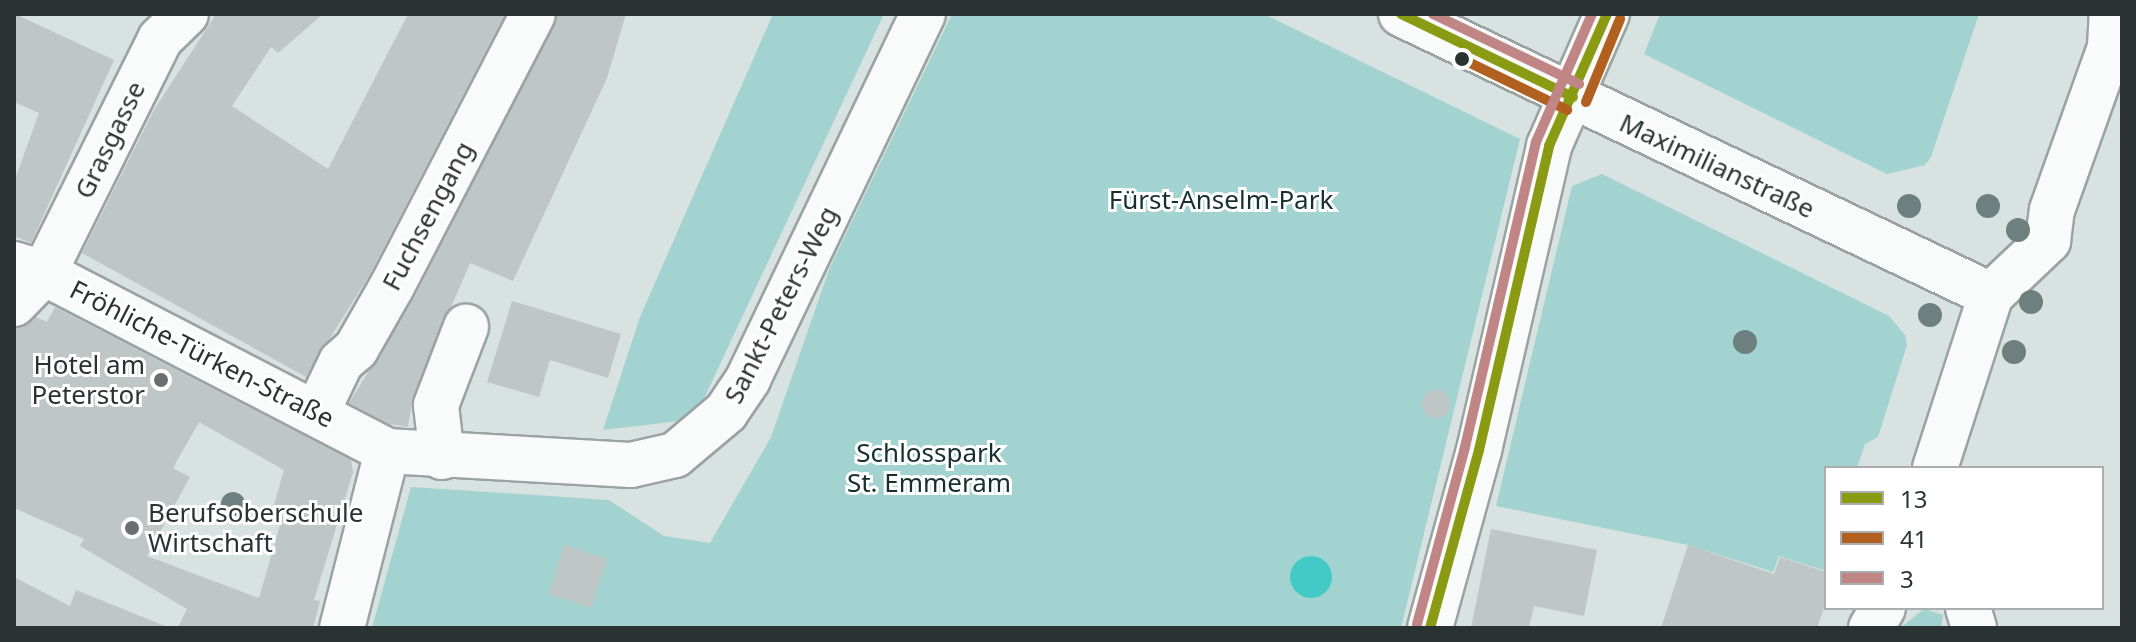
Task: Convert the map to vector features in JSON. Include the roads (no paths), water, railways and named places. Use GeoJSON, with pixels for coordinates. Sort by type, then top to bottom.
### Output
{"type":"FeatureCollection","features":[{"type":"Feature","properties":{"kind":"street","name":"Fuchsengang"},"geometry":{"type":"LineString","coordinates":[[317,412],[341,362],[356,349],[392,286],[533,14]]}},
{"type":"Feature","properties":{"kind":"street","name":"Sankt-Peters-Weg"},"geometry":{"type":"LineString","coordinates":[[387,451],[442,457],[631,465],[675,455],[704,434],[748,379],[923,14]]}},
{"type":"Feature","properties":{"kind":"street","name":"Maximilianstraße"},"geometry":{"type":"LineString","coordinates":[[1401,14],[1973,286]]}},
{"type":"Feature","properties":{"kind":"street"},"geometry":{"type":"LineString","coordinates":[[1430,628],[1479,450],[1549,146],[1607,14]]}},
{"type":"Feature","properties":{"kind":"street"},"geometry":{"type":"LineString","coordinates":[[1935,466],[1973,286],[2048,241],[2052,210],[2110,47],[2112,14]]}},
{"type":"Feature","properties":{"kind":"street","name":"Grasgasse"},"geometry":{"type":"LineString","coordinates":[[24,280],[169,22]]}},
{"type":"Feature","properties":{"kind":"street","name":"Fröhliche-Türken-Straße"},"geometry":{"type":"LineString","coordinates":[[24,280],[317,412],[387,451]]}},
{"type":"Feature","properties":{"kind":"street"},"geometry":{"type":"LineString","coordinates":[[442,457],[436,405],[466,327]]}},
{"type":"Feature","properties":{"kind":"street"},"geometry":{"type":"LineString","coordinates":[[342,628],[387,451]]}},
{"type":"Feature","properties":{"kind":"street"},"geometry":{"type":"LineString","coordinates":[[1871,628],[1882,610]]}},
{"type":"Feature","properties":{"kind":"water"},"geometry":{"type":"Polygon","coordinates":[[[1311,556],[1326,562],[1332,577],[1326,592],[1311,598],[1296,592],[1290,577],[1296,562],[1311,556]]]}},
{"type":"Feature","properties":{"kind":"place","name":"Hotel am Peterstor"},"geometry":{"type":"Point","coordinates":[161,380]}},
{"type":"Feature","properties":{"kind":"place","name":"Berufsoberschule Wirtschaft"},"geometry":{"type":"Point","coordinates":[132,528]}},
{"type":"Feature","properties":{"kind":"park label","name":"Fürst-Anselm-Park"},"geometry":{"type":"Point","coordinates":[1221,200]}},
{"type":"Feature","properties":{"kind":"park label","name":"Schlosspark St. Emmeram"},"geometry":{"type":"Point","coordinates":[929,468]}}]}
